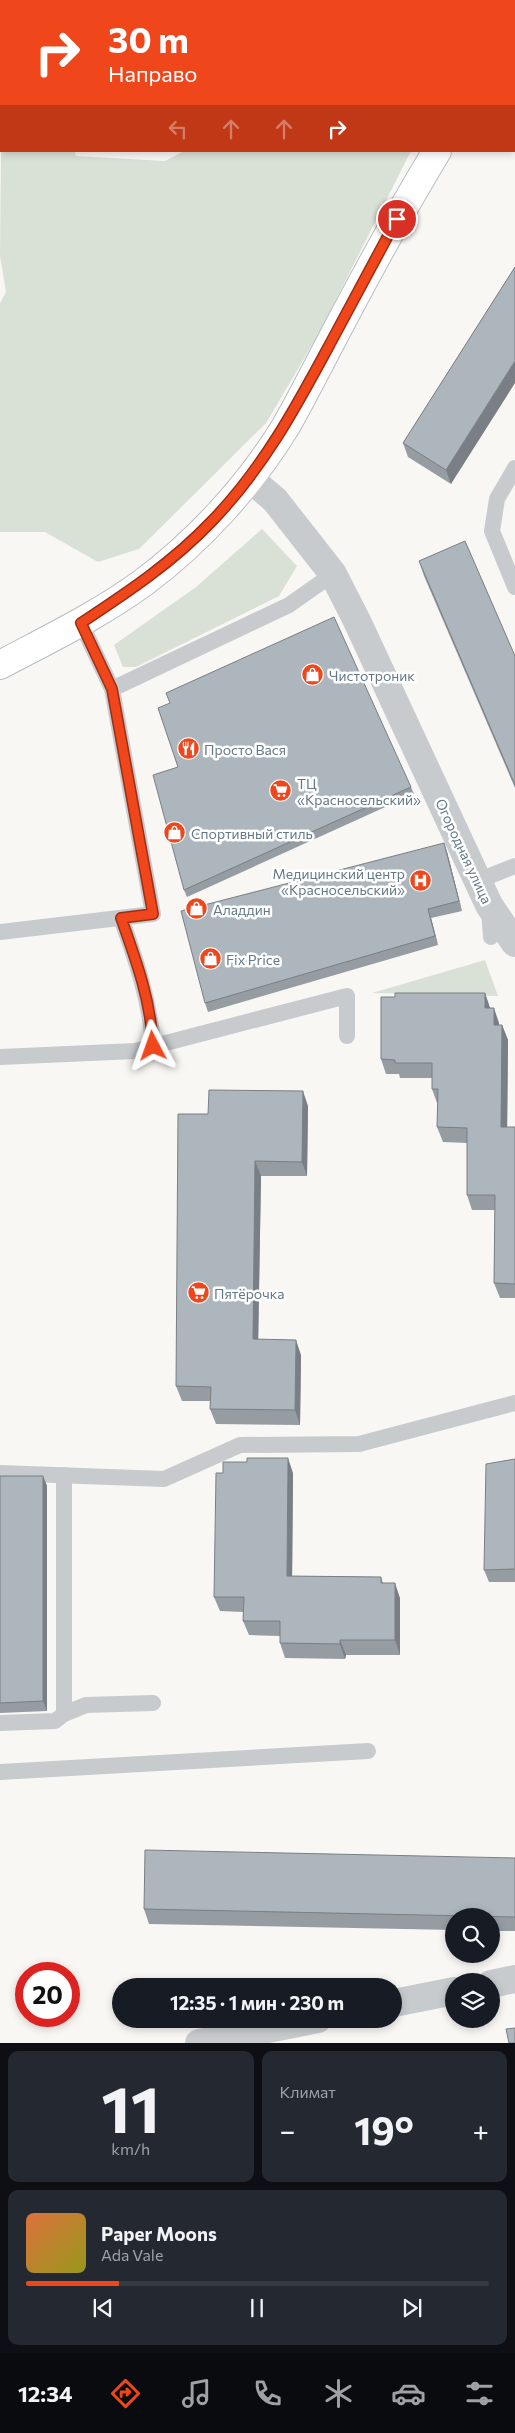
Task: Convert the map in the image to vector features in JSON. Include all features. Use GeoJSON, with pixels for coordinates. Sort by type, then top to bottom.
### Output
{"type":"FeatureCollection","features":[{"type":"Feature","properties":{"kind":"main road"},"geometry":{"type":"LineString","coordinates":[[0,665],[81,623],[144,582],[182,550],[213,520],[249,478],[285,427],[397,219],[435,152]]}},
{"type":"Feature","properties":{"kind":"street","name":"Огородная улица"},"geometry":{"type":"LineString","coordinates":[[249,478],[275,500],[333,574],[357,621],[478,881],[503,940]]}},
{"type":"Feature","properties":{"kind":"street"},"geometry":{"type":"LineString","coordinates":[[500,1982],[515,1979]]}},
{"type":"Feature","properties":{"kind":"street"},"geometry":{"type":"LineString","coordinates":[[402,2001],[445,1993]]}},
{"type":"Feature","properties":{"kind":"street"},"geometry":{"type":"LineString","coordinates":[[199,2043],[273,2028]]}},
{"type":"Feature","properties":{"kind":"lane"},"geometry":{"type":"LineString","coordinates":[[515,468],[503,485],[497,499],[492,531],[515,587]]}},
{"type":"Feature","properties":{"kind":"lane"},"geometry":{"type":"LineString","coordinates":[[112,689],[289,605],[333,574]]}},
{"type":"Feature","properties":{"kind":"lane"},"geometry":{"type":"LineString","coordinates":[[0,932],[153,914],[112,689],[81,623]]}},
{"type":"Feature","properties":{"kind":"lane"},"geometry":{"type":"LineString","coordinates":[[478,881],[515,866]]}},
{"type":"Feature","properties":{"kind":"lane"},"geometry":{"type":"LineString","coordinates":[[121,918],[137,963],[151,1014],[153,1046]]}},
{"type":"Feature","properties":{"kind":"lane"},"geometry":{"type":"LineString","coordinates":[[0,1057],[135,1051],[347,996],[348,1036]]}},
{"type":"Feature","properties":{"kind":"lane"},"geometry":{"type":"LineString","coordinates":[[0,1473],[164,1479],[240,1445],[359,1444],[515,1403]]}},
{"type":"Feature","properties":{"kind":"lane"},"geometry":{"type":"LineString","coordinates":[[64,1475],[64,1714]]}},
{"type":"Feature","properties":{"kind":"lane"},"geometry":{"type":"LineString","coordinates":[[0,1723],[55,1721],[64,1714],[86,1705],[154,1703]]}},
{"type":"Feature","properties":{"kind":"lane"},"geometry":{"type":"LineString","coordinates":[[0,1772],[368,1751]]}},
{"type":"Feature","properties":{"kind":"shaded area"},"geometry":{"type":"Polygon","coordinates":[[[1,152],[75,152],[76,156],[165,161],[182,152],[410,152],[318,335],[266,423],[139,549],[98,562],[45,532],[0,532],[0,303],[6,292],[0,256],[1,152]]]}},
{"type":"Feature","properties":{"kind":"shaded area"},"geometry":{"type":"Polygon","coordinates":[[[262,529],[297,566],[279,596],[136,667],[123,667],[114,645],[196,587],[262,529]]]}},
{"type":"Feature","properties":{"kind":"shaded area"},"geometry":{"type":"Polygon","coordinates":[[[485,960],[498,996],[372,993],[485,960]]]}},
{"type":"Feature","properties":{"kind":"building"},"geometry":{"type":"Polygon","coordinates":[[[515,267],[515,361],[446,470],[403,443],[515,267]]]}},
{"type":"Feature","properties":{"kind":"building"},"geometry":{"type":"Polygon","coordinates":[[[465,541],[515,656],[515,785],[419,561],[465,541]]]}},
{"type":"Feature","properties":{"kind":"building"},"geometry":{"type":"Polygon","coordinates":[[[334,617],[411,787],[184,890],[153,775],[178,767],[158,708],[170,703],[166,693],[334,617]]]}},
{"type":"Feature","properties":{"kind":"building"},"geometry":{"type":"Polygon","coordinates":[[[444,843],[459,901],[428,909],[435,936],[205,1003],[181,911],[444,843]]]}},
{"type":"Feature","properties":{"kind":"building"},"geometry":{"type":"Polygon","coordinates":[[[395,993],[485,993],[485,1008],[494,1008],[494,1025],[502,1025],[501,1127],[515,1127],[515,1284],[494,1283],[495,1195],[467,1195],[467,1128],[437,1127],[438,1089],[432,1089],[432,1063],[395,1063],[395,1060],[381,1059],[381,997],[395,997],[395,993]]]}},
{"type":"Feature","properties":{"kind":"building"},"geometry":{"type":"Polygon","coordinates":[[[209,1090],[303,1091],[302,1162],[255,1161],[253,1339],[296,1340],[295,1410],[210,1409],[211,1387],[176,1386],[178,1114],[208,1114],[209,1090]]]}},
{"type":"Feature","properties":{"kind":"building"},"geometry":{"type":"Polygon","coordinates":[[[247,1458],[288,1458],[287,1576],[381,1577],[381,1583],[395,1583],[395,1640],[340,1640],[340,1644],[280,1643],[280,1621],[243,1621],[244,1597],[214,1597],[216,1473],[223,1473],[223,1462],[247,1462],[247,1458]]]}},
{"type":"Feature","properties":{"kind":"building"},"geometry":{"type":"Polygon","coordinates":[[[515,1459],[515,1569],[484,1570],[486,1464],[515,1459]]]}},
{"type":"Feature","properties":{"kind":"building"},"geometry":{"type":"Polygon","coordinates":[[[0,1476],[43,1476],[43,1701],[0,1703],[0,1476]]]}},
{"type":"Feature","properties":{"kind":"building"},"geometry":{"type":"Polygon","coordinates":[[[145,1850],[515,1858],[515,1917],[500,1917],[500,1908],[445,1908],[445,1915],[144,1909],[145,1850]]]}},
{"type":"Feature","properties":{"kind":"building"},"geometry":{"type":"Polygon","coordinates":[[[515,2028],[515,2043],[509,2043],[506,2029],[515,2028]]]}},
{"type":"Feature","properties":{"kind":"place","name":"Чистотроник"},"geometry":{"type":"Point","coordinates":[313,675]}},
{"type":"Feature","properties":{"kind":"place","name":"Просто Вася"},"geometry":{"type":"Point","coordinates":[188,749]}},
{"type":"Feature","properties":{"kind":"place","name":"ТЦ «Красносельский»"},"geometry":{"type":"Point","coordinates":[281,791]}},
{"type":"Feature","properties":{"kind":"place","name":"Спортивный стиль"},"geometry":{"type":"Point","coordinates":[175,833]}},
{"type":"Feature","properties":{"kind":"place","name":"Медицинский центр «Красносельский»"},"geometry":{"type":"Point","coordinates":[421,881]}},
{"type":"Feature","properties":{"kind":"place","name":"Аладдин"},"geometry":{"type":"Point","coordinates":[197,909]}},
{"type":"Feature","properties":{"kind":"place","name":"Fix Price"},"geometry":{"type":"Point","coordinates":[210,959]}},
{"type":"Feature","properties":{"kind":"place","name":"Пятёрочка"},"geometry":{"type":"Point","coordinates":[198,1293]}},
{"type":"Feature","properties":{"kind":"route"},"geometry":{"type":"LineString","coordinates":[[153,1046],[151,1014],[137,963],[121,918],[153,914],[112,689],[81,623],[144,582],[182,550],[213,520],[249,478],[285,427],[397,219]]}}]}
